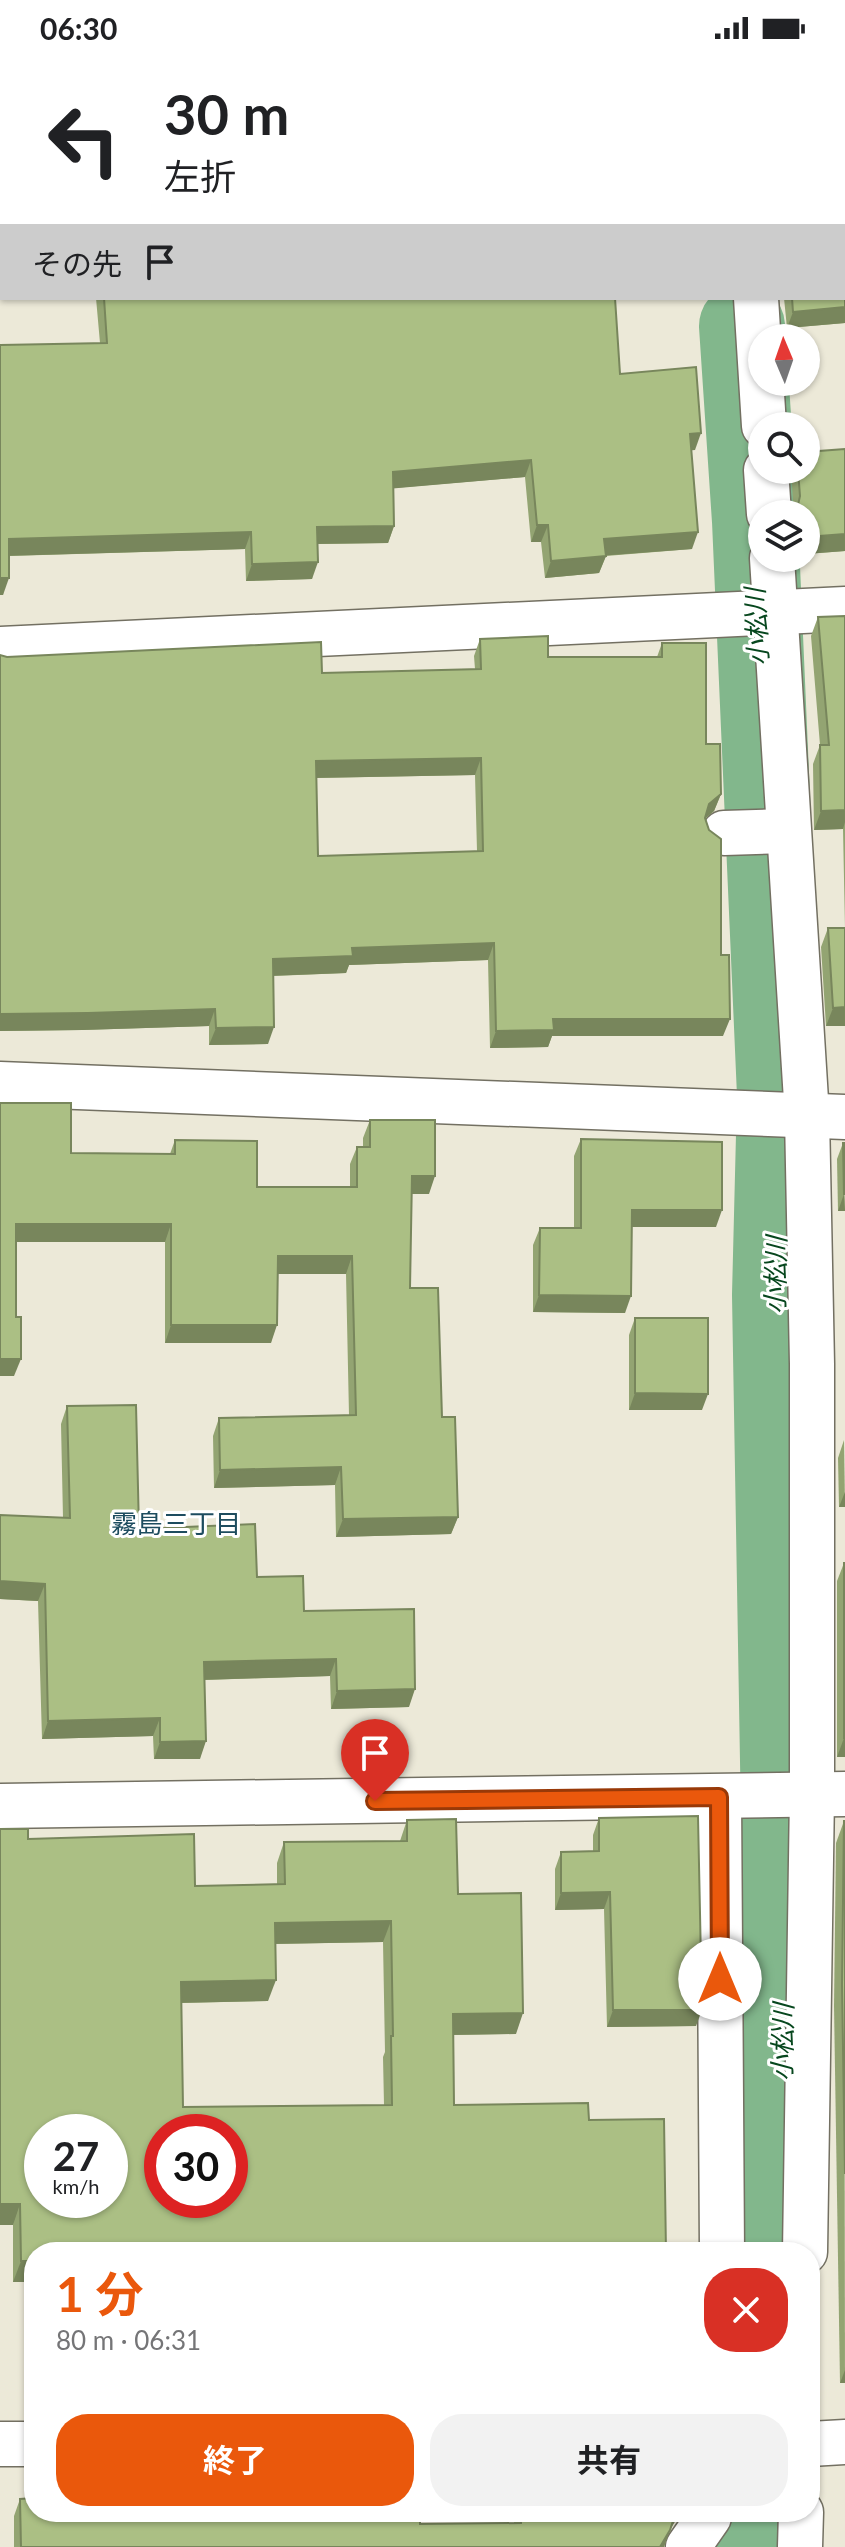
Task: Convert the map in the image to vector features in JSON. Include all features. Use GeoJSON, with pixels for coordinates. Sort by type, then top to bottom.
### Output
{"type":"FeatureCollection","features":[{"type":"Feature","properties":{"kind":"street"},"geometry":{"type":"LineString","coordinates":[[756,300],[763,412]]}},
{"type":"Feature","properties":{"kind":"street"},"geometry":{"type":"LineString","coordinates":[[773,572],[787,831],[826,1116],[812,1364],[828,1794],[806,2242]]}},
{"type":"Feature","properties":{"kind":"street"},"geometry":{"type":"LineString","coordinates":[[0,649],[845,609]]}},
{"type":"Feature","properties":{"kind":"street"},"geometry":{"type":"LineString","coordinates":[[724,833],[787,831]]}},
{"type":"Feature","properties":{"kind":"street"},"geometry":{"type":"LineString","coordinates":[[0,1084],[826,1116]]}},
{"type":"Feature","properties":{"kind":"street"},"geometry":{"type":"LineString","coordinates":[[0,1806],[828,1794]]}},
{"type":"Feature","properties":{"kind":"street"},"geometry":{"type":"LineString","coordinates":[[719,1797],[722,2242]]}},
{"type":"Feature","properties":{"kind":"street"},"geometry":{"type":"LineString","coordinates":[[820,2443],[845,2442]]}},
{"type":"Feature","properties":{"kind":"street"},"geometry":{"type":"LineString","coordinates":[[0,2444],[24,2444]]}},
{"type":"Feature","properties":{"kind":"street"},"geometry":{"type":"LineString","coordinates":[[688,2547],[706,2522]]}},
{"type":"Feature","properties":{"kind":"building"},"geometry":{"type":"Polygon","coordinates":[[[104,300],[615,300],[620,374],[696,367],[701,433],[690,434],[698,532],[604,539],[606,556],[551,561],[548,525],[537,525],[531,460],[393,472],[394,526],[317,527],[318,562],[252,564],[251,532],[9,539],[9,578],[0,578],[0,345],[107,343],[104,300]]]}},
{"type":"Feature","properties":{"kind":"building"},"geometry":{"type":"Polygon","coordinates":[[[792,300],[845,300],[845,307],[793,312],[792,300]]]}},
{"type":"Feature","properties":{"kind":"building"},"geometry":{"type":"Polygon","coordinates":[[[845,449],[845,534],[820,536],[820,500],[799,500],[799,484],[820,484],[820,451],[845,449]]]}},
{"type":"Feature","properties":{"kind":"building"},"geometry":{"type":"Polygon","coordinates":[[[845,616],[845,810],[821,811],[820,745],[829,745],[818,617],[845,616]]]}},
{"type":"Feature","properties":{"kind":"building"},"geometry":{"type":"Polygon","coordinates":[[[548,636],[548,657],[662,657],[662,643],[706,643],[706,744],[720,744],[721,794],[709,804],[705,818],[709,830],[721,839],[721,955],[729,955],[730,1019],[553,1019],[554,1030],[496,1031],[494,943],[352,948],[353,956],[273,959],[274,1027],[216,1028],[215,1009],[0,1014],[0,655],[321,642],[322,673],[481,669],[480,639],[548,636]],[[481,758],[316,761],[318,856],[483,851],[481,758]]]}},
{"type":"Feature","properties":{"kind":"building"},"geometry":{"type":"Polygon","coordinates":[[[828,928],[845,928],[845,1007],[833,1008],[828,928]]]}},
{"type":"Feature","properties":{"kind":"building"},"geometry":{"type":"Polygon","coordinates":[[[0,1103],[71,1103],[71,1153],[175,1154],[175,1140],[257,1141],[257,1187],[357,1187],[357,1147],[370,1147],[370,1120],[435,1120],[435,1176],[412,1176],[410,1288],[438,1288],[442,1417],[455,1417],[458,1517],[343,1519],[341,1467],[220,1470],[219,1418],[356,1415],[352,1256],[278,1256],[277,1325],[171,1325],[171,1224],[16,1224],[16,1317],[21,1317],[21,1359],[0,1359],[0,1103]]]}},
{"type":"Feature","properties":{"kind":"building"},"geometry":{"type":"Polygon","coordinates":[[[581,1139],[722,1142],[722,1210],[632,1210],[631,1296],[539,1295],[540,1228],[581,1228],[581,1139]]]}},
{"type":"Feature","properties":{"kind":"building"},"geometry":{"type":"Polygon","coordinates":[[[845,1143],[845,1194],[844,1194],[845,1143]]]}},
{"type":"Feature","properties":{"kind":"building"},"geometry":{"type":"Polygon","coordinates":[[[635,1318],[708,1318],[708,1394],[635,1393],[635,1318]]]}},
{"type":"Feature","properties":{"kind":"building"},"geometry":{"type":"Polygon","coordinates":[[[136,1405],[139,1529],[255,1524],[257,1577],[303,1576],[304,1611],[414,1609],[415,1689],[337,1691],[336,1659],[204,1662],[206,1741],[160,1742],[160,1718],[48,1721],[45,1584],[0,1581],[0,1515],[70,1518],[67,1406],[136,1405]]]}},
{"type":"Feature","properties":{"kind":"building"},"geometry":{"type":"Polygon","coordinates":[[[845,1563],[845,1738],[844,1738],[845,1563]]]}},
{"type":"Feature","properties":{"kind":"building"},"geometry":{"type":"Polygon","coordinates":[[[698,1816],[702,2010],[613,2010],[610,1892],[561,1893],[561,1852],[599,1851],[599,1818],[698,1816]]]}},
{"type":"Feature","properties":{"kind":"building"},"geometry":{"type":"Polygon","coordinates":[[[456,1819],[458,1894],[521,1893],[523,2013],[453,2014],[454,2105],[588,2103],[589,2120],[664,2119],[666,2242],[24,2242],[24,2261],[21,2261],[20,2204],[0,2204],[0,1829],[28,1829],[28,1839],[194,1834],[195,1886],[285,1884],[284,1842],[407,1841],[407,1820],[456,1819]],[[391,1921],[275,1923],[276,1980],[181,1982],[183,2107],[392,2105],[391,1921]]]}},
{"type":"Feature","properties":{"kind":"building"},"geometry":{"type":"Polygon","coordinates":[[[845,1821],[845,2174],[842,1984],[845,1821]]]}},
{"type":"Feature","properties":{"kind":"building"},"geometry":{"type":"Polygon","coordinates":[[[20,2499],[24,2499],[24,2522],[673,2522],[660,2547],[21,2547],[20,2499]]]}},
{"type":"Feature","properties":{"kind":"waterway","name":"小松川"},"geometry":{"type":"LineString","coordinates":[[742,326],[755,521],[780,1095],[775,1295],[785,1877],[780,2242]]}},
{"type":"Feature","properties":{"kind":"waterway","name":"小松川"},"geometry":{"type":"LineString","coordinates":[[731,2547],[752,2522]]}},
{"type":"Feature","properties":{"kind":"district","name":"霧島三丁目"},"geometry":{"type":"Point","coordinates":[176,1524]}},
{"type":"Feature","properties":{"kind":"route"},"geometry":{"type":"LineString","coordinates":[[375,1801],[719,1797],[720,1979]]}}]}
